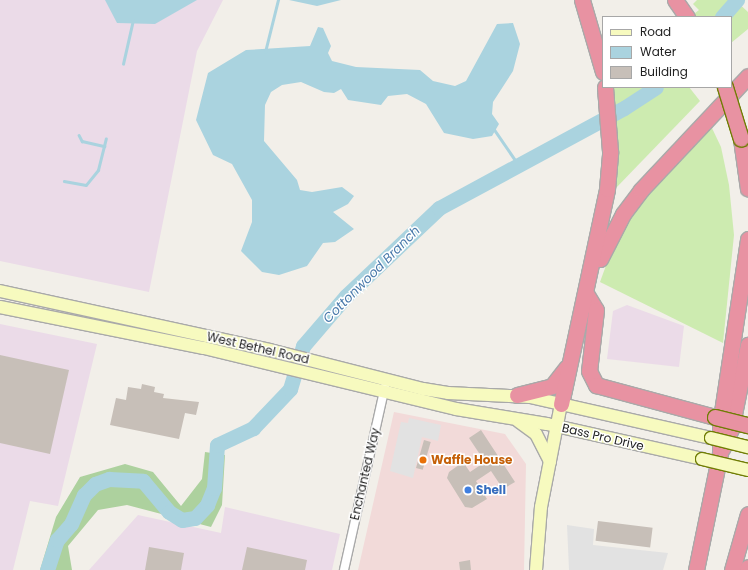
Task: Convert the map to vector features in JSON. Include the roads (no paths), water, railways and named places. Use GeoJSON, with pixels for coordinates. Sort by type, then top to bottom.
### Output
{"type":"FeatureCollection","features":[{"type":"Feature","properties":{"kind":"highway"},"geometry":{"type":"LineString","coordinates":[[582,0],[602,69]]}},
{"type":"Feature","properties":{"kind":"highway"},"geometry":{"type":"LineString","coordinates":[[675,0],[685,16]]}},
{"type":"Feature","properties":{"kind":"highway"},"geometry":{"type":"LineString","coordinates":[[748,76],[636,196],[610,236],[588,292],[596,310],[589,371],[596,385],[748,425]]}},
{"type":"Feature","properties":{"kind":"highway"},"geometry":{"type":"LineString","coordinates":[[562,404],[588,292],[607,189],[610,151],[605,88]]}},
{"type":"Feature","properties":{"kind":"highway"},"geometry":{"type":"LineString","coordinates":[[725,88],[741,139],[748,189]]}},
{"type":"Feature","properties":{"kind":"highway"},"geometry":{"type":"LineString","coordinates":[[696,570],[720,453],[720,425],[748,239]]}},
{"type":"Feature","properties":{"kind":"highway"},"geometry":{"type":"LineString","coordinates":[[720,453],[731,429],[748,345]]}},
{"type":"Feature","properties":{"kind":"highway"},"geometry":{"type":"LineString","coordinates":[[517,395],[552,386],[571,361]]}},
{"type":"Feature","properties":{"kind":"highway"},"geometry":{"type":"LineString","coordinates":[[732,570],[748,514]]}},
{"type":"Feature","properties":{"kind":"main road","name":"West Bethel Road"},"geometry":{"type":"LineString","coordinates":[[0,291],[270,350],[448,394],[517,395]]}},
{"type":"Feature","properties":{"kind":"main road","name":"West Bethel Road"},"geometry":{"type":"LineString","coordinates":[[0,307],[267,364],[456,409]]}},
{"type":"Feature","properties":{"kind":"main road"},"geometry":{"type":"LineString","coordinates":[[93,326],[96,312]]}},
{"type":"Feature","properties":{"kind":"main road","name":"Bass Pro Drive"},"geometry":{"type":"LineString","coordinates":[[517,395],[748,447]]}},
{"type":"Feature","properties":{"kind":"main road"},"geometry":{"type":"LineString","coordinates":[[536,570],[541,506],[562,404]]}},
{"type":"Feature","properties":{"kind":"main road","name":"Bass Pro Drive"},"geometry":{"type":"LineString","coordinates":[[456,409],[557,426],[748,470]]}},
{"type":"Feature","properties":{"kind":"main road"},"geometry":{"type":"LineString","coordinates":[[516,419],[536,434],[550,462]]}},
{"type":"Feature","properties":{"kind":"street","name":"Enchanted Way"},"geometry":{"type":"LineString","coordinates":[[344,570],[387,378]]}},
{"type":"Feature","properties":{"kind":"water"},"geometry":{"type":"Polygon","coordinates":[[[105,0],[197,0],[155,24],[117,23],[105,0]]]}},
{"type":"Feature","properties":{"kind":"water"},"geometry":{"type":"Polygon","coordinates":[[[289,0],[341,0],[317,6],[289,0]]]}},
{"type":"Feature","properties":{"kind":"water"},"geometry":{"type":"Polygon","coordinates":[[[513,23],[520,44],[513,71],[493,102],[492,114],[499,124],[492,136],[473,139],[444,133],[426,104],[407,94],[388,96],[381,105],[348,100],[341,89],[334,93],[324,92],[301,82],[282,85],[271,92],[265,105],[264,141],[297,180],[300,190],[312,192],[342,187],[354,196],[348,204],[333,212],[354,229],[335,242],[323,243],[307,266],[279,275],[262,272],[241,251],[252,222],[252,200],[232,164],[213,155],[196,120],[208,73],[246,50],[310,46],[318,27],[323,28],[331,46],[328,53],[332,61],[356,67],[420,70],[433,81],[455,86],[466,81],[497,24],[513,23]]]}},
{"type":"Feature","properties":{"kind":"waterway"},"geometry":{"type":"LineString","coordinates":[[265,52],[278,0]]}},
{"type":"Feature","properties":{"kind":"waterway","name":"Cottonwood Branch"},"geometry":{"type":"LineString","coordinates":[[723,16],[737,0]]}},
{"type":"Feature","properties":{"kind":"waterway"},"geometry":{"type":"LineString","coordinates":[[123,64],[133,20]]}},
{"type":"Feature","properties":{"kind":"waterway","name":"Cottonwood Branch"},"geometry":{"type":"LineString","coordinates":[[47,570],[57,540],[71,524],[84,495],[95,484],[109,479],[143,481],[169,512],[182,520],[195,518],[207,505],[214,488],[217,445],[253,428],[290,389],[303,346],[346,296],[439,208],[624,108],[654,88]]}},
{"type":"Feature","properties":{"kind":"waterway"},"geometry":{"type":"LineString","coordinates":[[494,129],[518,164]]}},
{"type":"Feature","properties":{"kind":"waterway"},"geometry":{"type":"LineString","coordinates":[[79,135],[82,141],[104,146]]}},
{"type":"Feature","properties":{"kind":"waterway"},"geometry":{"type":"LineString","coordinates":[[64,181],[86,185],[98,170],[106,139]]}},
{"type":"Feature","properties":{"kind":"place","name":"Waffle House"},"geometry":{"type":"Point","coordinates":[423,460]}},
{"type":"Feature","properties":{"kind":"place","name":"Shell"},"geometry":{"type":"Point","coordinates":[468,490]}}]}
